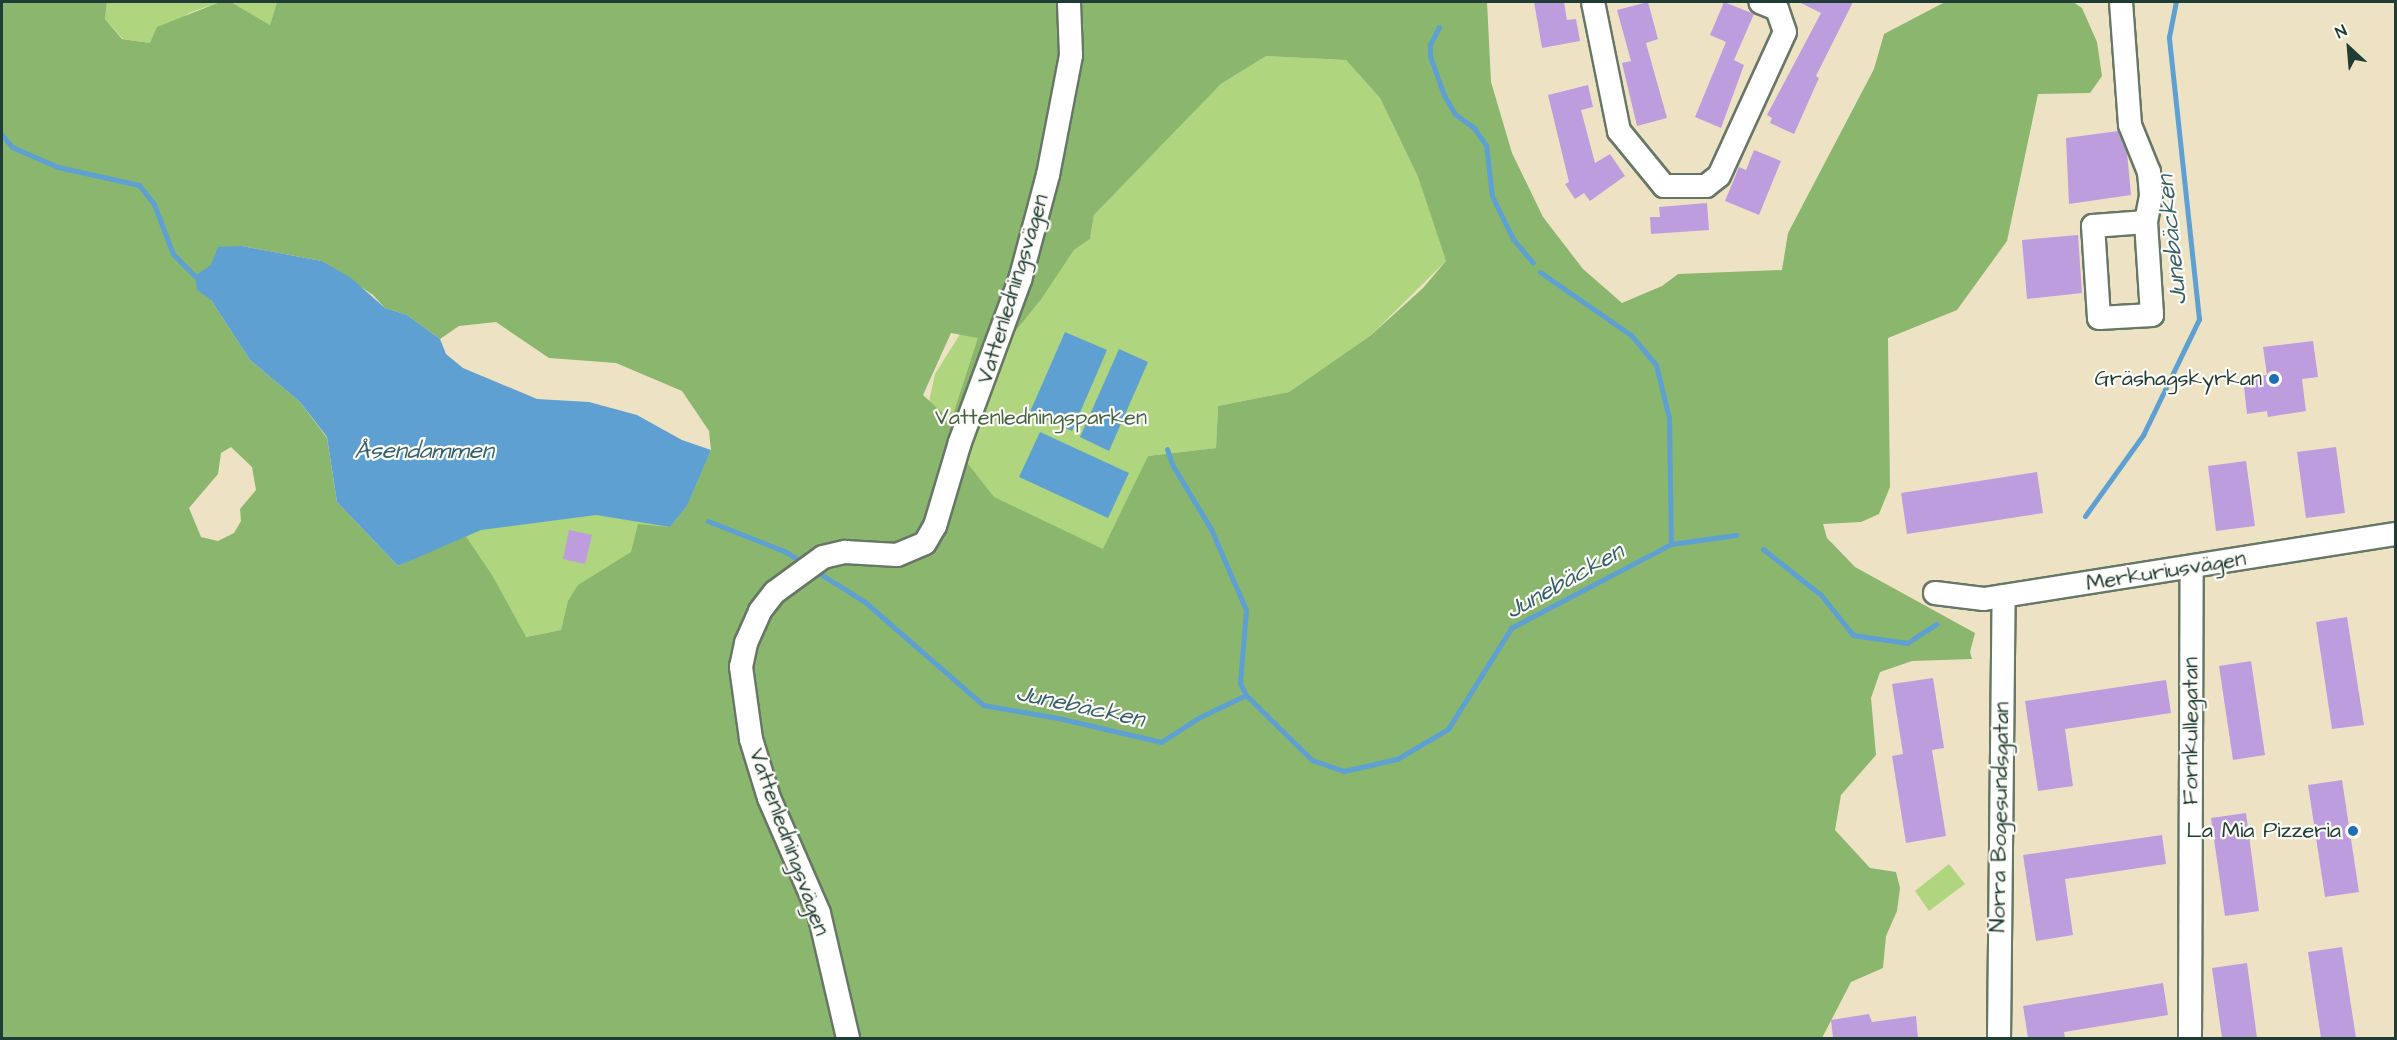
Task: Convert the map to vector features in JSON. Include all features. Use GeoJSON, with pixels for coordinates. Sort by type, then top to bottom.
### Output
{"type":"FeatureCollection","features":[{"type":"Feature","properties":{"kind":"street","name":"Vattenledningsvägen"},"geometry":{"type":"LineString","coordinates":[[848,1038],[819,912],[769,798],[751,739],[741,667],[753,625],[764,605],[797,573],[822,557],[845,552],[897,555],[925,543],[936,526],[960,442],[1020,280],[1048,175],[1071,55],[1069,2]]}},
{"type":"Feature","properties":{"kind":"street"},"geometry":{"type":"LineString","coordinates":[[1593,2],[1619,131],[1664,186],[1706,186],[1719,176],[1785,32],[1777,9],[1760,2]]}},
{"type":"Feature","properties":{"kind":"street"},"geometry":{"type":"LineString","coordinates":[[2121,2],[2130,125],[2149,172],[2151,196],[2146,222],[2152,315],[2099,318],[2093,226],[2146,222]]}},
{"type":"Feature","properties":{"kind":"street","name":"Merkuriusvägen"},"geometry":{"type":"LineString","coordinates":[[1935,593],[1984,599],[2396,534]]}},
{"type":"Feature","properties":{"kind":"street","name":"Fornkullegatan"},"geometry":{"type":"LineString","coordinates":[[2190,1038],[2192,567]]}},
{"type":"Feature","properties":{"kind":"street","name":"Norra Bogesundsgatan"},"geometry":{"type":"LineString","coordinates":[[1999,1038],[1998,874],[2004,596]]}},
{"type":"Feature","properties":{"kind":"green space"},"geometry":{"type":"Polygon","coordinates":[[[2,2],[107,2],[105,19],[122,39],[150,43],[157,27],[220,2],[231,2],[270,25],[277,2],[1487,2],[1491,82],[1512,153],[1543,217],[1583,269],[1622,303],[1662,286],[1678,274],[1782,270],[1788,233],[1874,69],[1884,34],[1945,2],[2073,2],[2082,8],[2097,42],[2102,76],[2090,93],[2038,94],[2007,241],[1957,310],[1888,338],[1890,487],[1879,514],[1861,522],[1823,524],[1827,538],[1855,567],[1975,633],[1970,652],[1972,659],[1912,661],[1880,672],[1871,698],[1876,755],[1841,795],[1835,830],[1870,868],[1896,872],[1900,888],[1897,911],[1886,936],[1883,968],[1851,982],[1822,1038],[2,1038],[2,2]],[[1266,56],[1221,84],[1094,215],[1090,239],[1074,250],[1042,298],[984,370],[957,450],[994,497],[1103,549],[1148,456],[1216,448],[1218,406],[1289,392],[1370,336],[1423,288],[1446,261],[1418,177],[1380,98],[1346,60],[1266,56]],[[242,246],[211,300],[250,360],[300,402],[327,438],[337,502],[398,566],[465,535],[492,575],[526,637],[561,630],[568,601],[578,585],[631,552],[638,524],[670,527],[687,506],[711,450],[709,431],[682,391],[616,363],[549,358],[496,322],[459,326],[440,339],[407,315],[385,308],[373,295],[322,261],[242,246]],[[951,333],[923,395],[951,421],[978,338],[951,333]],[[231,447],[221,453],[218,474],[189,508],[201,537],[218,541],[234,533],[241,521],[240,509],[256,490],[252,467],[231,447]]]}},
{"type":"Feature","properties":{"kind":"green space"},"geometry":{"type":"Polygon","coordinates":[[[107,2],[220,2],[189,13],[150,43],[123,39],[105,19],[107,2]]]}},
{"type":"Feature","properties":{"kind":"green space"},"geometry":{"type":"Polygon","coordinates":[[[231,2],[277,2],[270,25],[231,2]]]}},
{"type":"Feature","properties":{"kind":"green space","name":"Vattenledningsparken"},"geometry":{"type":"Polygon","coordinates":[[[1266,56],[1346,60],[1380,98],[1418,177],[1446,261],[1370,336],[1289,392],[1218,406],[1216,448],[1148,456],[1087,603],[563,622],[561,630],[525,637],[465,535],[737,446],[909,492],[935,374],[1001,269],[1047,290],[1074,250],[1090,239],[1094,215],[1221,84],[1266,56]]]}},
{"type":"Feature","properties":{"kind":"green space"},"geometry":{"type":"Polygon","coordinates":[[[1949,864],[1965,884],[1929,911],[1915,891],[1949,864]]]}},
{"type":"Feature","properties":{"kind":"water","name":"Åsendammen"},"geometry":{"type":"Polygon","coordinates":[[[242,246],[322,261],[351,278],[385,308],[407,315],[440,339],[446,354],[463,368],[537,399],[589,402],[637,415],[682,440],[711,450],[687,506],[670,527],[596,515],[481,530],[398,566],[337,502],[327,437],[300,402],[250,360],[211,300],[197,290],[195,276],[211,265],[218,247],[242,246]]]}},
{"type":"Feature","properties":{"kind":"water"},"geometry":{"type":"Polygon","coordinates":[[[1065,332],[1107,350],[1072,431],[1030,412],[1065,332]]]}},
{"type":"Feature","properties":{"kind":"water"},"geometry":{"type":"Polygon","coordinates":[[[1119,349],[1148,362],[1109,451],[1080,437],[1119,349]]]}},
{"type":"Feature","properties":{"kind":"water"},"geometry":{"type":"Polygon","coordinates":[[[1040,432],[1129,473],[1108,518],[1019,477],[1040,432]]]}},
{"type":"Feature","properties":{"kind":"building"},"geometry":{"type":"Polygon","coordinates":[[[1534,2],[1564,2],[1567,20],[1576,19],[1580,41],[1542,48],[1534,2]]]}},
{"type":"Feature","properties":{"kind":"building"},"geometry":{"type":"Polygon","coordinates":[[[1648,2],[1658,39],[1646,43],[1667,118],[1637,126],[1622,63],[1631,61],[1617,10],[1648,2]]]}},
{"type":"Feature","properties":{"kind":"building"},"geometry":{"type":"Polygon","coordinates":[[[1724,2],[1754,14],[1734,60],[1744,65],[1721,128],[1695,117],[1726,42],[1710,35],[1724,2]]]}},
{"type":"Feature","properties":{"kind":"building"},"geometry":{"type":"Polygon","coordinates":[[[1799,2],[1853,2],[1816,76],[1819,78],[1794,134],[1770,123],[1772,118],[1767,115],[1821,13],[1799,2]]]}},
{"type":"Feature","properties":{"kind":"building"},"geometry":{"type":"Polygon","coordinates":[[[1588,85],[1593,107],[1581,110],[1595,163],[1610,154],[1625,176],[1590,201],[1584,193],[1575,199],[1565,184],[1569,182],[1548,95],[1588,85]]]}},
{"type":"Feature","properties":{"kind":"building"},"geometry":{"type":"Polygon","coordinates":[[[2118,131],[2127,152],[2131,195],[2069,204],[2066,138],[2118,131]]]}},
{"type":"Feature","properties":{"kind":"building"},"geometry":{"type":"Polygon","coordinates":[[[1754,150],[1781,161],[1759,215],[1725,201],[1739,167],[1746,170],[1754,150]]]}},
{"type":"Feature","properties":{"kind":"building"},"geometry":{"type":"Polygon","coordinates":[[[1707,203],[1709,230],[1651,234],[1650,217],[1660,217],[1659,207],[1707,203]]]}},
{"type":"Feature","properties":{"kind":"building"},"geometry":{"type":"Polygon","coordinates":[[[2078,235],[2082,293],[2027,299],[2022,240],[2078,235]]]}},
{"type":"Feature","properties":{"kind":"building","name":"Gräshagskyrkan"},"geometry":{"type":"Polygon","coordinates":[[[2313,341],[2318,377],[2302,379],[2306,411],[2268,417],[2267,411],[2247,414],[2243,378],[2267,375],[2263,347],[2313,341]]]}},
{"type":"Feature","properties":{"kind":"building"},"geometry":{"type":"Polygon","coordinates":[[[2336,447],[2345,513],[2306,518],[2297,452],[2336,447]]]}},
{"type":"Feature","properties":{"kind":"building"},"geometry":{"type":"Polygon","coordinates":[[[2246,461],[2255,526],[2216,531],[2208,466],[2246,461]]]}},
{"type":"Feature","properties":{"kind":"building"},"geometry":{"type":"Polygon","coordinates":[[[2037,472],[2043,513],[1907,534],[1901,493],[2037,472]]]}},
{"type":"Feature","properties":{"kind":"building"},"geometry":{"type":"Polygon","coordinates":[[[569,530],[592,535],[585,564],[563,559],[569,530]]]}},
{"type":"Feature","properties":{"kind":"building"},"geometry":{"type":"Polygon","coordinates":[[[2347,617],[2364,725],[2332,729],[2316,622],[2347,617]]]}},
{"type":"Feature","properties":{"kind":"building"},"geometry":{"type":"Polygon","coordinates":[[[2251,661],[2265,755],[2233,760],[2219,666],[2251,661]]]}},
{"type":"Feature","properties":{"kind":"building"},"geometry":{"type":"Polygon","coordinates":[[[1933,678],[1944,748],[1932,750],[1946,836],[1906,843],[1892,756],[1903,754],[1892,684],[1933,678]]]}},
{"type":"Feature","properties":{"kind":"building"},"geometry":{"type":"Polygon","coordinates":[[[2166,680],[2171,713],[2065,729],[2073,786],[2038,791],[2025,701],[2166,680]]]}},
{"type":"Feature","properties":{"kind":"building"},"geometry":{"type":"Polygon","coordinates":[[[2342,780],[2359,892],[2325,897],[2308,785],[2342,780]]]}},
{"type":"Feature","properties":{"kind":"building"},"geometry":{"type":"Polygon","coordinates":[[[2246,813],[2259,911],[2225,916],[2211,818],[2246,813]]]}},
{"type":"Feature","properties":{"kind":"building"},"geometry":{"type":"Polygon","coordinates":[[[2162,835],[2166,864],[2065,879],[2073,935],[2036,941],[2023,855],[2162,835]]]}},
{"type":"Feature","properties":{"kind":"building"},"geometry":{"type":"Polygon","coordinates":[[[2342,947],[2356,1038],[2321,1038],[2308,952],[2342,947]]]}},
{"type":"Feature","properties":{"kind":"building"},"geometry":{"type":"Polygon","coordinates":[[[2247,963],[2257,1038],[2222,1038],[2212,968],[2247,963]]]}},
{"type":"Feature","properties":{"kind":"building"},"geometry":{"type":"Polygon","coordinates":[[[2163,983],[2168,1015],[2064,1032],[2065,1038],[2028,1038],[2023,1006],[2163,983]]]}},
{"type":"Feature","properties":{"kind":"building"},"geometry":{"type":"Polygon","coordinates":[[[1869,1014],[1872,1022],[1916,1016],[1918,1038],[1833,1038],[1831,1020],[1869,1014]]]}},
{"type":"Feature","properties":{"kind":"waterway","name":"Junebäcken"},"geometry":{"type":"LineString","coordinates":[[2085,516],[2143,435],[2199,319],[2169,37],[2176,2]]}},
{"type":"Feature","properties":{"kind":"waterway"},"geometry":{"type":"LineString","coordinates":[[1439,27],[1430,45],[1430,56],[1444,95],[1455,114],[1474,128],[1486,145],[1492,196],[1513,239],[1533,263]]}},
{"type":"Feature","properties":{"kind":"waterway"},"geometry":{"type":"LineString","coordinates":[[2,135],[12,147],[58,167],[139,185],[154,204],[173,254],[195,276]]}},
{"type":"Feature","properties":{"kind":"waterway"},"geometry":{"type":"LineString","coordinates":[[1540,272],[1631,335],[1656,365],[1669,418],[1671,544]]}},
{"type":"Feature","properties":{"kind":"waterway"},"geometry":{"type":"LineString","coordinates":[[1167,449],[1173,466],[1211,529],[1246,610],[1240,683],[1246,695]]}},
{"type":"Feature","properties":{"kind":"waterway","name":"Junebäcken"},"geometry":{"type":"LineString","coordinates":[[708,521],[784,551],[804,563]]}},
{"type":"Feature","properties":{"kind":"waterway","name":"Junebäcken"},"geometry":{"type":"LineString","coordinates":[[814,570],[865,602],[983,705],[1058,718],[1161,742],[1200,717],[1246,695],[1312,760],[1344,771],[1397,759],[1448,729],[1511,628],[1671,544],[1736,535]]}},
{"type":"Feature","properties":{"kind":"waterway","name":"Junebäcken"},"geometry":{"type":"LineString","coordinates":[[1763,549],[1821,595],[1853,635],[1907,643],[1936,624]]}},
{"type":"Feature","properties":{"kind":"place","name":"Gräshagskyrkan"},"geometry":{"type":"Point","coordinates":[2274,379]}},
{"type":"Feature","properties":{"kind":"place","name":"La Mia Pizzeria"},"geometry":{"type":"Point","coordinates":[2353,831]}}]}
